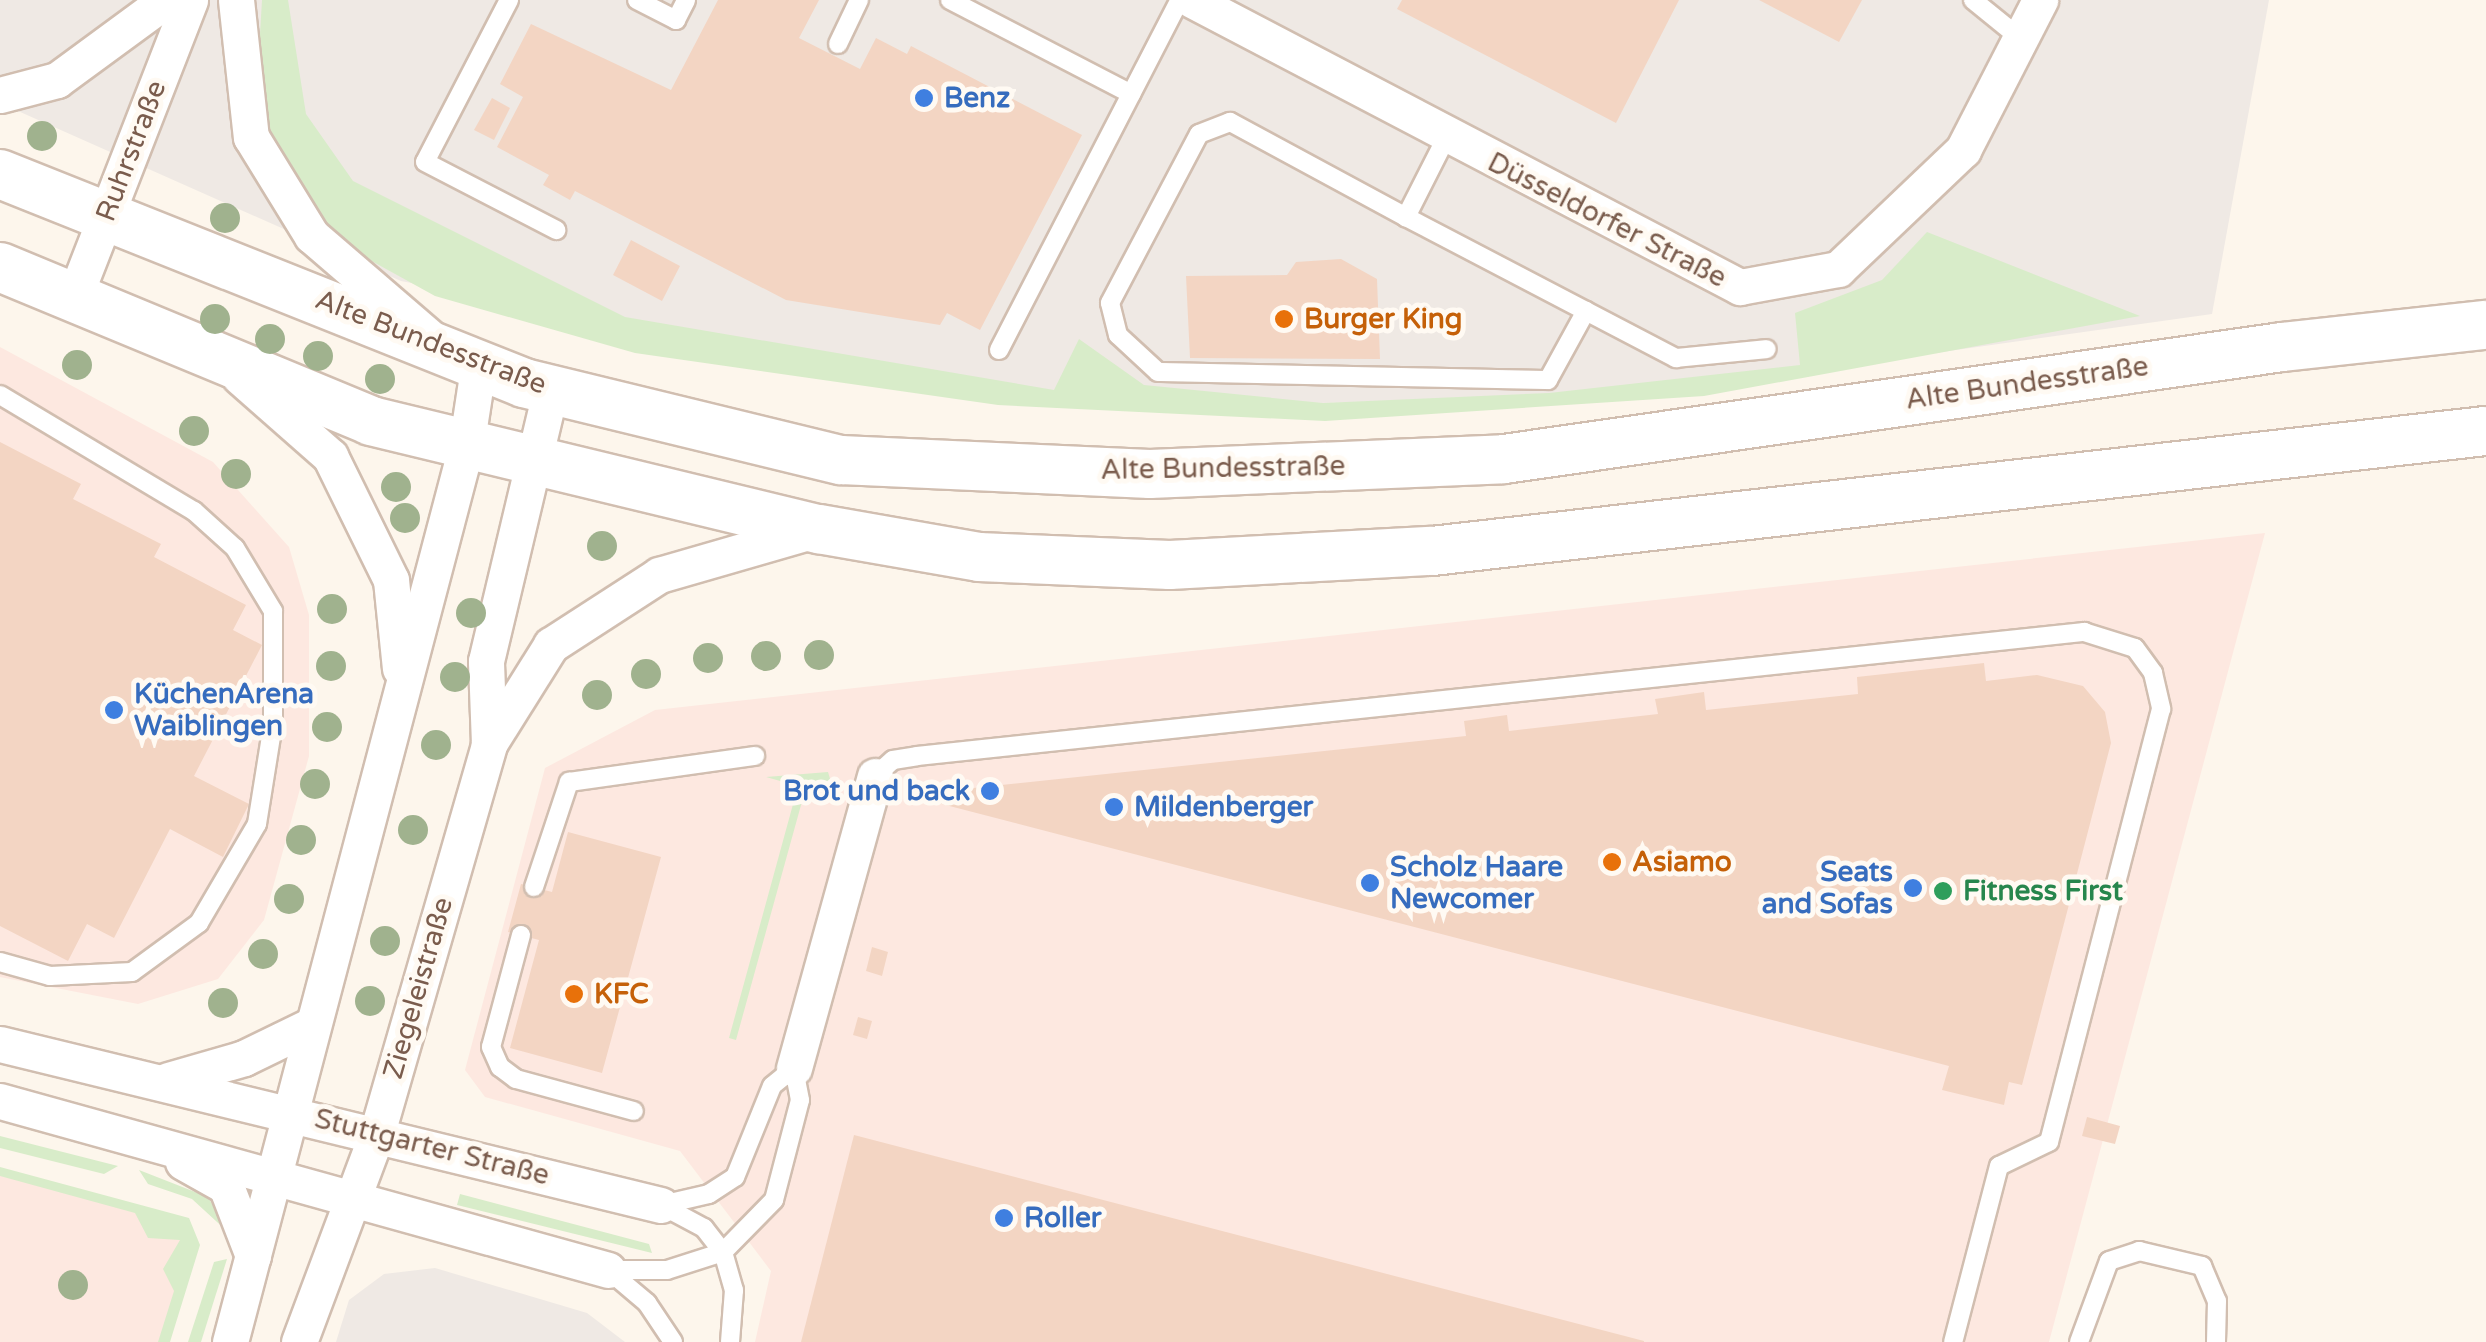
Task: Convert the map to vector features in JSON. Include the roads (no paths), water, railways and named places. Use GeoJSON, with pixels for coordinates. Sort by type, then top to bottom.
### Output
{"type":"FeatureCollection","features":[{"type":"Feature","properties":{"kind":"main road","name":"Alte Bundesstraße"},"geometry":{"type":"LineString","coordinates":[[0,174],[104,221],[436,342],[551,389],[841,460],[1150,474],[1504,460],[2486,325]]}},
{"type":"Feature","properties":{"kind":"main road"},"geometry":{"type":"LineString","coordinates":[[0,268],[72,303],[232,369],[466,446],[819,529],[979,557],[1113,563],[1394,553],[2486,431]]}},
{"type":"Feature","properties":{"kind":"street"},"geometry":{"type":"LineString","coordinates":[[0,95],[57,80],[166,0]]}},
{"type":"Feature","properties":{"kind":"street","name":"Ruhrstraße"},"geometry":{"type":"LineString","coordinates":[[72,303],[190,0]]}},
{"type":"Feature","properties":{"kind":"street"},"geometry":{"type":"LineString","coordinates":[[236,0],[251,137],[312,236],[436,342]]}},
{"type":"Feature","properties":{"kind":"street","name":"Düsseldorfer Straße"},"geometry":{"type":"LineString","coordinates":[[1192,0],[1446,138],[1740,287],[1838,269],[1963,150],[2040,0]]}},
{"type":"Feature","properties":{"kind":"street"},"geometry":{"type":"LineString","coordinates":[[230,1342],[466,446],[480,362]]}},
{"type":"Feature","properties":{"kind":"street"},"geometry":{"type":"LineString","coordinates":[[232,369],[330,456],[390,580],[403,691]]}},
{"type":"Feature","properties":{"kind":"street","name":"Ziegeleistraße"},"geometry":{"type":"LineString","coordinates":[[489,744],[486,662],[551,389]]}},
{"type":"Feature","properties":{"kind":"street","name":"Ziegeleistraße"},"geometry":{"type":"LineString","coordinates":[[299,1342],[348,1195],[378,1133],[489,744],[551,645],[659,575],[819,529]]}},
{"type":"Feature","properties":{"kind":"street","name":"Stuttgarter Straße"},"geometry":{"type":"LineString","coordinates":[[794,1068],[875,776]]}},
{"type":"Feature","properties":{"kind":"street"},"geometry":{"type":"LineString","coordinates":[[162,1082],[244,1058],[312,1026]]}},
{"type":"Feature","properties":{"kind":"street","name":"Stuttgarter Straße"},"geometry":{"type":"LineString","coordinates":[[0,1044],[661,1205]]}},
{"type":"Feature","properties":{"kind":"street","name":"Stuttgarter Straße"},"geometry":{"type":"LineString","coordinates":[[0,1101],[137,1135],[608,1270]]}},
{"type":"Feature","properties":{"kind":"street","name":"Stuttgarter Straße"},"geometry":{"type":"LineString","coordinates":[[137,1135],[226,1186],[253,1256]]}},
{"type":"Feature","properties":{"kind":"lane"},"geometry":{"type":"LineString","coordinates":[[509,0],[425,162],[556,230]]}},
{"type":"Feature","properties":{"kind":"lane"},"geometry":{"type":"LineString","coordinates":[[636,0],[676,20],[686,0]]}},
{"type":"Feature","properties":{"kind":"lane"},"geometry":{"type":"LineString","coordinates":[[838,44],[858,0]]}},
{"type":"Feature","properties":{"kind":"lane"},"geometry":{"type":"LineString","coordinates":[[950,0],[1131,94]]}},
{"type":"Feature","properties":{"kind":"lane"},"geometry":{"type":"LineString","coordinates":[[999,350],[1180,0]]}},
{"type":"Feature","properties":{"kind":"lane"},"geometry":{"type":"LineString","coordinates":[[1974,0],[2020,38]]}},
{"type":"Feature","properties":{"kind":"lane"},"geometry":{"type":"LineString","coordinates":[[1586,311],[1548,380],[1158,372],[1118,335],[1110,303],[1199,134],[1230,122],[1676,358],[1767,349]]}},
{"type":"Feature","properties":{"kind":"lane"},"geometry":{"type":"LineString","coordinates":[[1406,217],[1446,138]]}},
{"type":"Feature","properties":{"kind":"lane"},"geometry":{"type":"LineString","coordinates":[[0,396],[194,511],[235,548],[272,611],[273,724],[258,824],[199,924],[132,972],[50,976],[0,962]]}},
{"type":"Feature","properties":{"kind":"lane"},"geometry":{"type":"LineString","coordinates":[[875,776],[892,760],[2084,632],[2135,648],[2153,673],[2161,709],[2049,1142],[1999,1166],[1953,1342]]}},
{"type":"Feature","properties":{"kind":"lane"},"geometry":{"type":"LineString","coordinates":[[534,888],[568,782],[755,756]]}},
{"type":"Feature","properties":{"kind":"lane"},"geometry":{"type":"LineString","coordinates":[[521,935],[491,1047],[500,1067],[516,1079],[634,1111]]}},
{"type":"Feature","properties":{"kind":"lane","name":"Stuttgarter Straße"},"geometry":{"type":"LineString","coordinates":[[608,1270],[666,1270],[723,1252],[774,1200],[800,1100],[794,1068],[772,1086],[735,1177],[709,1194],[661,1205]]}},
{"type":"Feature","properties":{"kind":"lane"},"geometry":{"type":"LineString","coordinates":[[661,1205],[704,1228],[723,1252],[734,1290],[730,1342]]}},
{"type":"Feature","properties":{"kind":"lane"},"geometry":{"type":"LineString","coordinates":[[2079,1342],[2109,1262],[2139,1251],[2202,1266],[2218,1301],[2216,1342]]}},
{"type":"Feature","properties":{"kind":"lane"},"geometry":{"type":"LineString","coordinates":[[608,1270],[648,1303],[674,1342]]}},
{"type":"Feature","properties":{"kind":"place","name":"Benz"},"geometry":{"type":"Point","coordinates":[924,98]}},
{"type":"Feature","properties":{"kind":"place","name":"Burger King"},"geometry":{"type":"Point","coordinates":[1284,319]}},
{"type":"Feature","properties":{"kind":"place","name":"KüchenArena Waiblingen"},"geometry":{"type":"Point","coordinates":[114,710]}},
{"type":"Feature","properties":{"kind":"place","name":"Brot und back"},"geometry":{"type":"Point","coordinates":[990,791]}},
{"type":"Feature","properties":{"kind":"place","name":"Mildenberger"},"geometry":{"type":"Point","coordinates":[1114,807]}},
{"type":"Feature","properties":{"kind":"place","name":"Asiamo"},"geometry":{"type":"Point","coordinates":[1612,862]}},
{"type":"Feature","properties":{"kind":"place","name":"Scholz Haare Newcomer"},"geometry":{"type":"Point","coordinates":[1370,883]}},
{"type":"Feature","properties":{"kind":"place","name":"Seats and Sofas"},"geometry":{"type":"Point","coordinates":[1913,888]}},
{"type":"Feature","properties":{"kind":"place","name":"Fitness First"},"geometry":{"type":"Point","coordinates":[1943,891]}},
{"type":"Feature","properties":{"kind":"place","name":"KFC"},"geometry":{"type":"Point","coordinates":[574,994]}},
{"type":"Feature","properties":{"kind":"place","name":"Roller"},"geometry":{"type":"Point","coordinates":[1004,1218]}}]}
